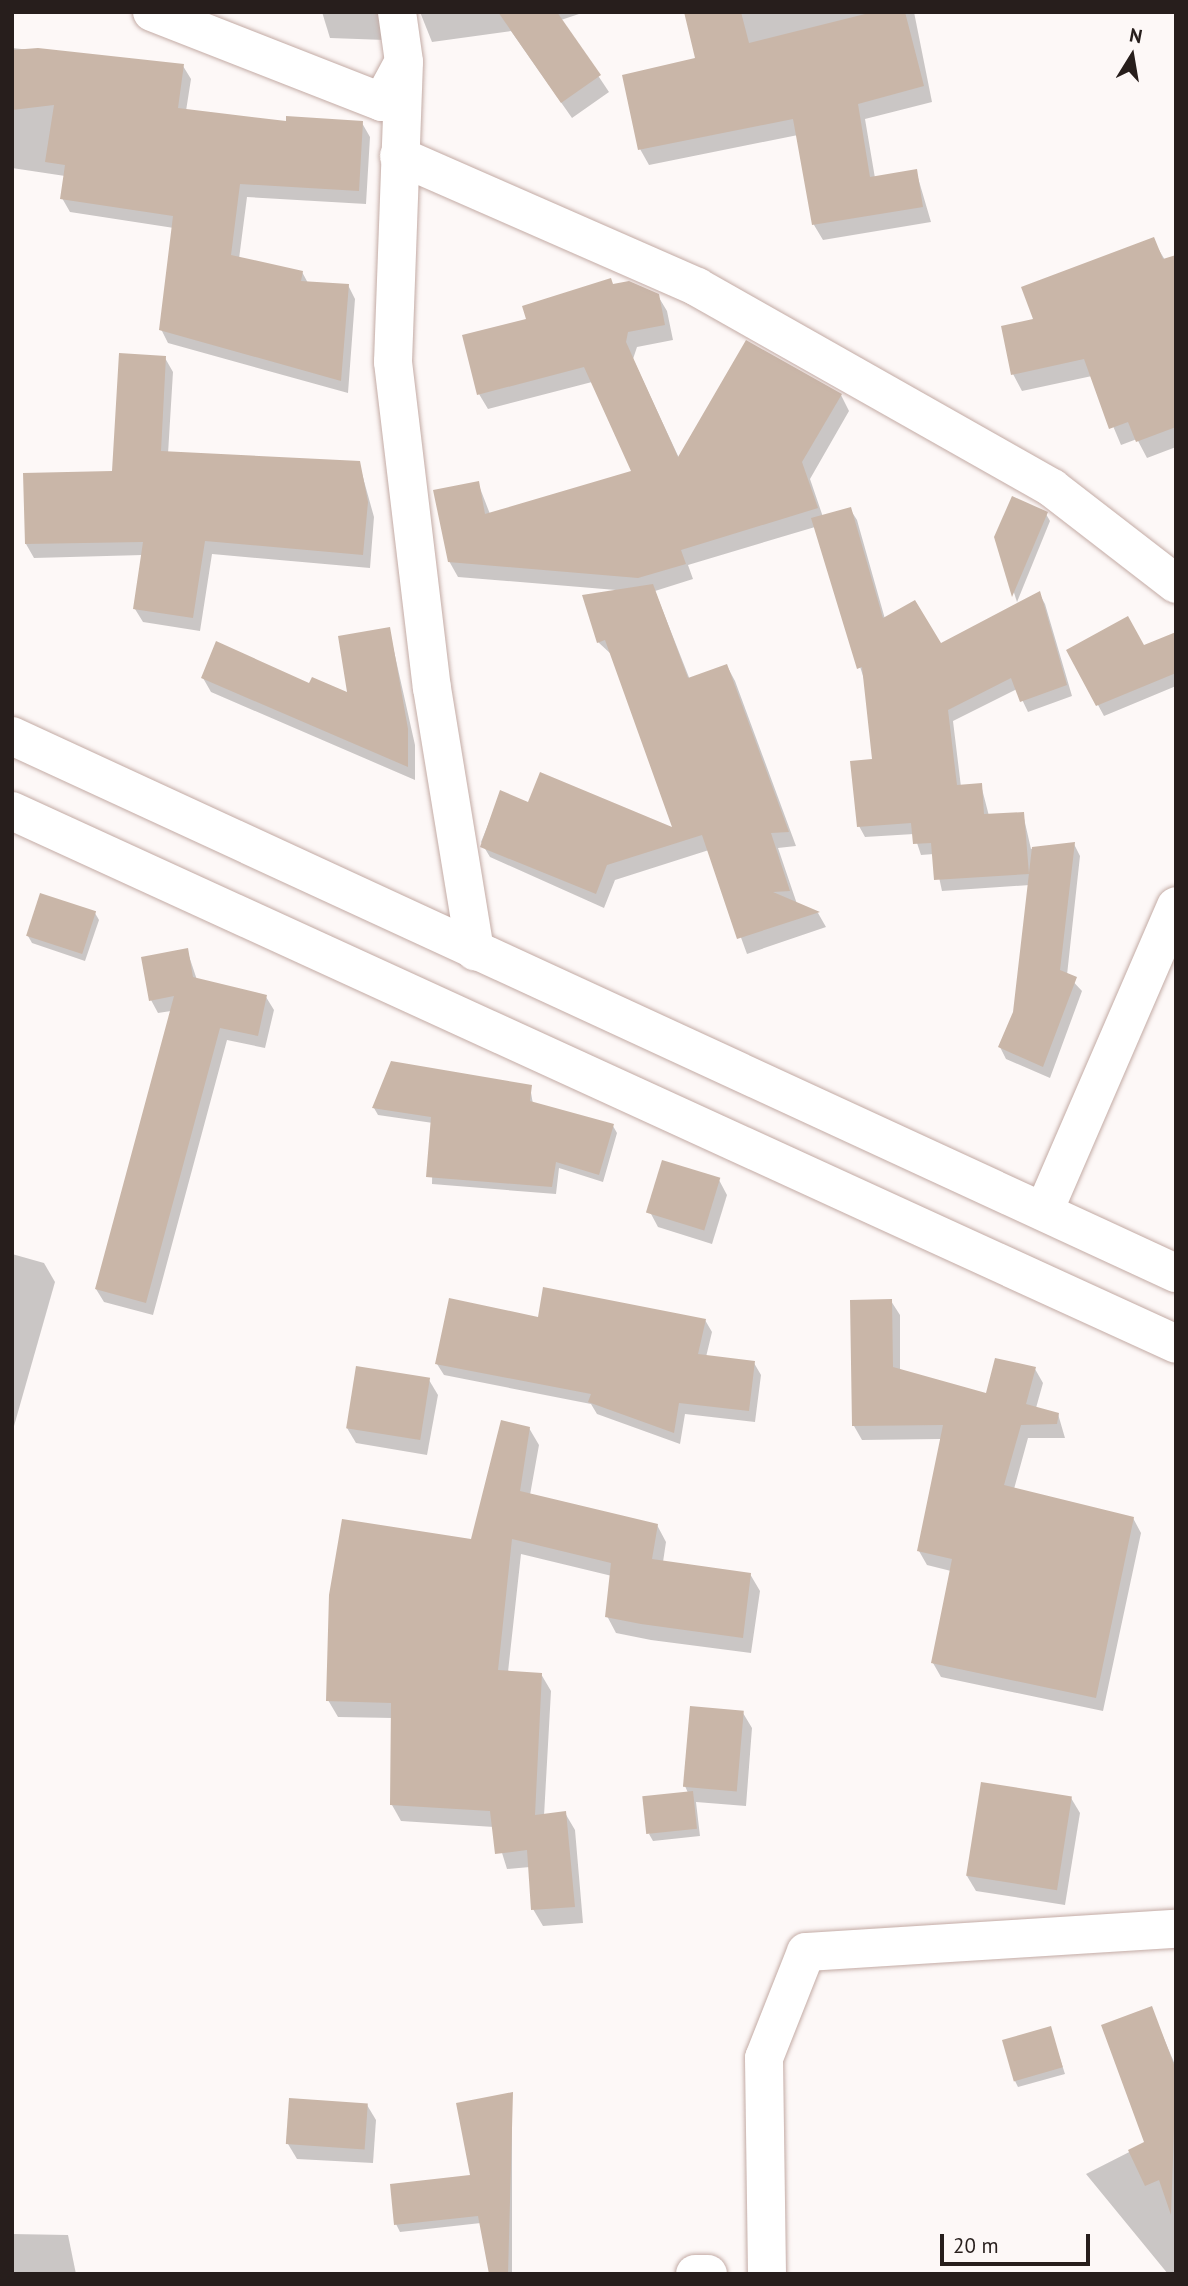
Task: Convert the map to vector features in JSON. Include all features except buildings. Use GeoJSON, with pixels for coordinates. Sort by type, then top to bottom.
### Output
{"type":"FeatureCollection","features":[{"type":"Feature","properties":{"kind":"street"},"geometry":{"type":"LineString","coordinates":[[152,12],[246,54],[382,102],[404,62]]}},
{"type":"Feature","properties":{"kind":"street"},"geometry":{"type":"LineString","coordinates":[[397,12],[404,62],[393,362],[432,688],[475,952]]}},
{"type":"Feature","properties":{"kind":"street"},"geometry":{"type":"LineString","coordinates":[[399,156],[697,286],[1052,488],[1176,584]]}},
{"type":"Feature","properties":{"kind":"street"},"geometry":{"type":"LineString","coordinates":[[12,736],[475,952],[1176,1273]]}},
{"type":"Feature","properties":{"kind":"street"},"geometry":{"type":"LineString","coordinates":[[12,811],[1176,1344]]}},
{"type":"Feature","properties":{"kind":"street"},"geometry":{"type":"LineString","coordinates":[[1044,1211],[1176,906]]}},
{"type":"Feature","properties":{"kind":"street"},"geometry":{"type":"LineString","coordinates":[[767,2274],[764,2058],[806,1952],[1176,1929]]}},
{"type":"Feature","properties":{"kind":"street"},"geometry":{"type":"LineString","coordinates":[[695,2274],[708,2274]]}}]}
